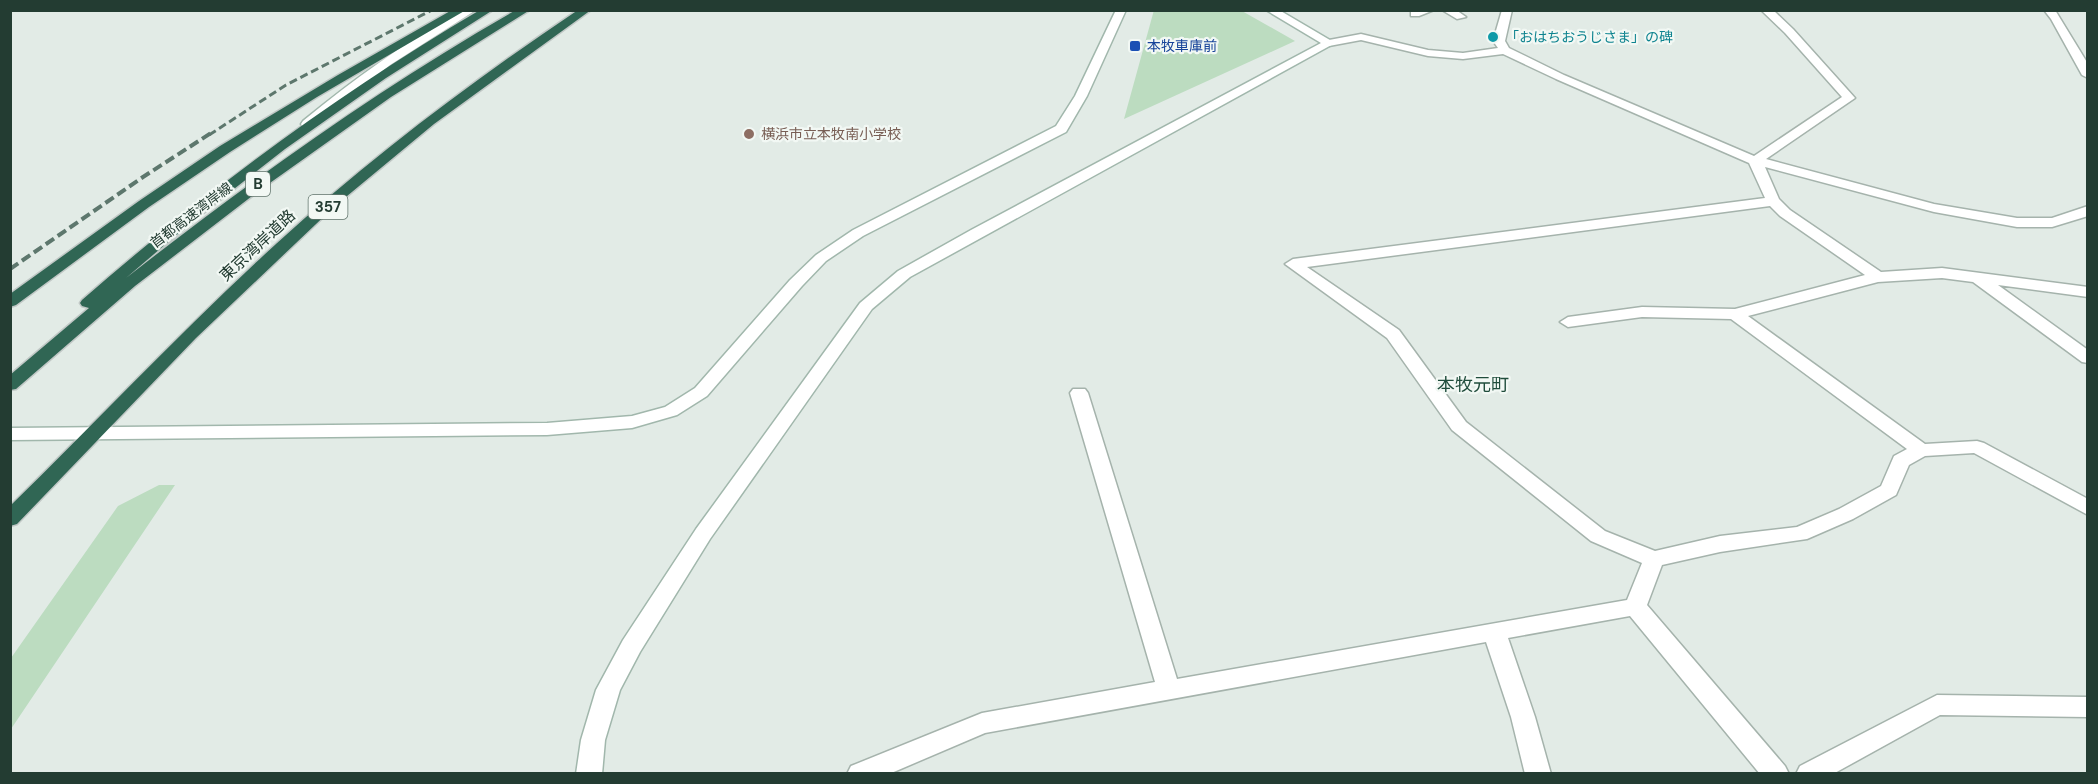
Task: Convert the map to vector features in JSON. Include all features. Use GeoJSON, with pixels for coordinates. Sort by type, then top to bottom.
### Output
{"type":"FeatureCollection","features":[{"type":"Feature","properties":{"kind":"highway","name":"首都高速湾岸線"},"geometry":{"type":"LineString","coordinates":[[10,302],[224,150],[353,70],[461,10]]}},
{"type":"Feature","properties":{"kind":"highway"},"geometry":{"type":"LineString","coordinates":[[10,372],[154,244],[307,124],[488,10]]}},
{"type":"Feature","properties":{"kind":"highway","name":"首都高速湾岸線"},"geometry":{"type":"LineString","coordinates":[[10,385],[175,246],[308,148],[414,76],[525,10]]}},
{"type":"Feature","properties":{"kind":"highway","name":"東京湾岸道路"},"geometry":{"type":"LineString","coordinates":[[10,519],[191,333],[284,245],[378,163],[458,99],[539,40],[586,10]]}},
{"type":"Feature","properties":{"kind":"street"},"geometry":{"type":"LineString","coordinates":[[307,124],[352,86],[389,59],[471,10]]}},
{"type":"Feature","properties":{"kind":"street"},"geometry":{"type":"LineString","coordinates":[[10,434],[547,429],[632,422],[671,411],[701,392],[796,283],[821,258],[858,233],[1061,129],[1082,96],[1121,10]]}},
{"type":"Feature","properties":{"kind":"street"},"geometry":{"type":"LineString","coordinates":[[1271,10],[1329,43]]}},
{"type":"Feature","properties":{"kind":"street"},"geometry":{"type":"LineString","coordinates":[[1415,14],[1428,10]]}},
{"type":"Feature","properties":{"kind":"street"},"geometry":{"type":"LineString","coordinates":[[1447,10],[1461,17]]}},
{"type":"Feature","properties":{"kind":"street"},"geometry":{"type":"LineString","coordinates":[[1755,161],[1849,98],[1789,31],[1766,10]]}},
{"type":"Feature","properties":{"kind":"street"},"geometry":{"type":"LineString","coordinates":[[2049,10],[2056,18],[2088,75]]}},
{"type":"Feature","properties":{"kind":"street"},"geometry":{"type":"LineString","coordinates":[[1504,13],[1499,41],[1505,50],[1560,77],[1755,161],[1793,169],[1859,189],[1961,215],[2039,224],[2061,222],[2088,210]]}},
{"type":"Feature","properties":{"kind":"street"},"geometry":{"type":"LineString","coordinates":[[589,774],[593,740],[608,690],[631,646],[703,534],[866,306],[904,274],[1329,43],[1361,37],[1428,53],[1463,56],[1505,50]]}},
{"type":"Feature","properties":{"kind":"street"},"geometry":{"type":"LineString","coordinates":[[1755,161],[1773,201],[1785,213],[1878,277]]}},
{"type":"Feature","properties":{"kind":"street"},"geometry":{"type":"LineString","coordinates":[[1773,201],[1293,264],[1393,334],[1459,426],[1598,536],[1654,560],[1720,544],[1800,534],[1846,514],[1889,490],[1901,461],[1921,450],[1977,447],[2088,508]]}},
{"type":"Feature","properties":{"kind":"street"},"geometry":{"type":"LineString","coordinates":[[1568,322],[1642,312],[1735,314],[1878,277],[1942,273],[2088,292]]}},
{"type":"Feature","properties":{"kind":"street"},"geometry":{"type":"LineString","coordinates":[[1978,278],[2088,358]]}},
{"type":"Feature","properties":{"kind":"street"},"geometry":{"type":"LineString","coordinates":[[1735,314],[1921,450]]}},
{"type":"Feature","properties":{"kind":"street"},"geometry":{"type":"LineString","coordinates":[[1079,393],[1169,690]]}},
{"type":"Feature","properties":{"kind":"street"},"geometry":{"type":"LineString","coordinates":[[1635,607],[1654,560]]}},
{"type":"Feature","properties":{"kind":"street"},"geometry":{"type":"LineString","coordinates":[[860,774],[982,723],[1635,607]]}},
{"type":"Feature","properties":{"kind":"street"},"geometry":{"type":"LineString","coordinates":[[1635,607],[1776,774]]}},
{"type":"Feature","properties":{"kind":"street"},"geometry":{"type":"LineString","coordinates":[[1494,632],[1523,717],[1538,774]]}},
{"type":"Feature","properties":{"kind":"street"},"geometry":{"type":"LineString","coordinates":[[1809,774],[1937,705],[2088,707]]}},
{"type":"Feature","properties":{"kind":"green space"},"geometry":{"type":"Polygon","coordinates":[[[1154,10],[1242,11],[1295,41],[1124,119],[1154,10]]]}},
{"type":"Feature","properties":{"kind":"green space"},"geometry":{"type":"Polygon","coordinates":[[[159,485],[175,485],[11,729],[11,658],[118,506],[159,485]]]}},
{"type":"Feature","properties":{"kind":"railway"},"geometry":{"type":"LineString","coordinates":[[209,135],[286,85],[432,10]]}},
{"type":"Feature","properties":{"kind":"railway"},"geometry":{"type":"LineString","coordinates":[[10,269],[211,133]]}},
{"type":"Feature","properties":{"kind":"place","name":"「おはちおうじさま」の碑"},"geometry":{"type":"Point","coordinates":[1493,37]}},
{"type":"Feature","properties":{"kind":"place","name":"本牧車庫前"},"geometry":{"type":"Point","coordinates":[1135,46]}},
{"type":"Feature","properties":{"kind":"place","name":"横浜市立本牧南小学校"},"geometry":{"type":"Point","coordinates":[749,134]}},
{"type":"Feature","properties":{"kind":"district","name":"本牧元町"},"geometry":{"type":"Point","coordinates":[1473,385]}}]}
